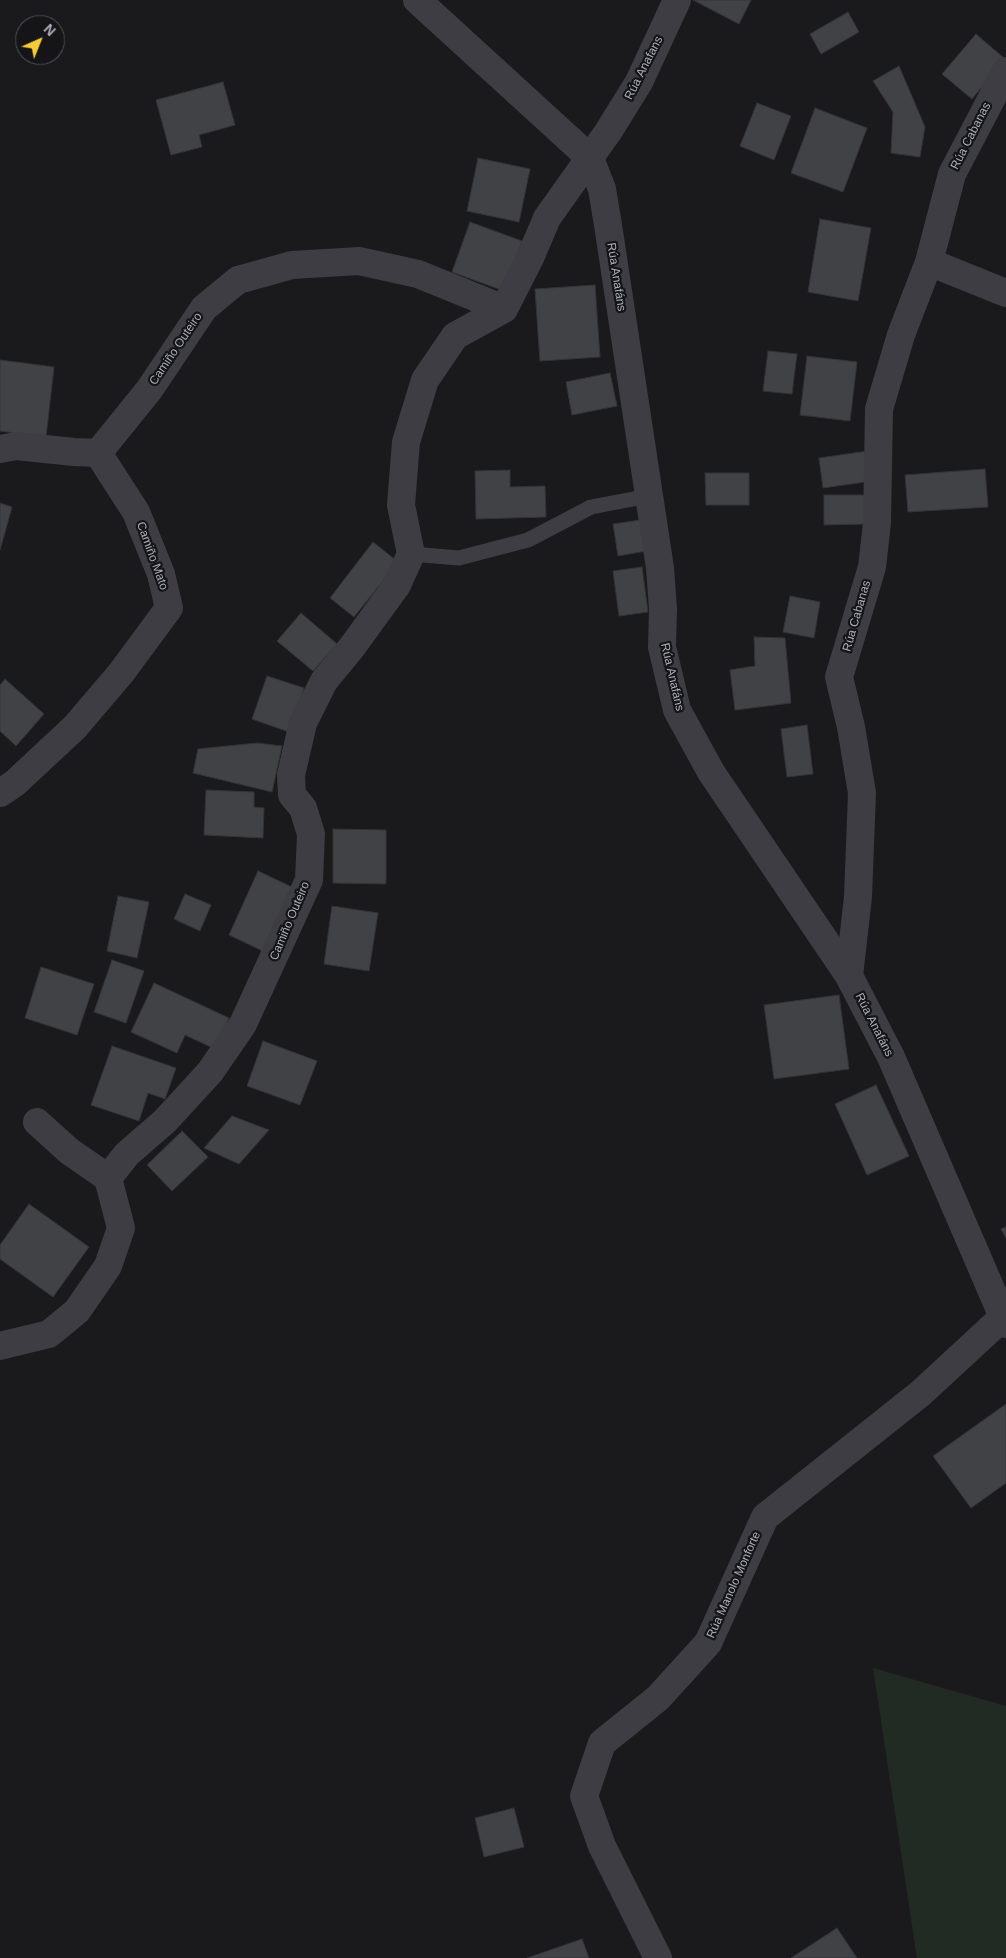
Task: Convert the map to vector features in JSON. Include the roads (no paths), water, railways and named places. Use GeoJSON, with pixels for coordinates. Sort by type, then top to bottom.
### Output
{"type":"FeatureCollection","features":[{"type":"Feature","properties":{"kind":"street","name":"Rúa Anafáns"},"geometry":{"type":"LineString","coordinates":[[417,0],[590,158],[602,189],[660,568],[664,609],[662,647],[677,710],[711,772],[850,976],[891,1057],[1004,1321]]}},
{"type":"Feature","properties":{"kind":"street","name":"Rúa Anafans"},"geometry":{"type":"LineString","coordinates":[[590,158],[639,82],[677,0]]}},
{"type":"Feature","properties":{"kind":"street","name":"Rúa Cabanas"},"geometry":{"type":"LineString","coordinates":[[850,976],[858,897],[862,793],[851,727],[839,677],[872,567],[877,523],[879,409],[901,335],[929,262],[952,174],[1006,72]]}},
{"type":"Feature","properties":{"kind":"street"},"geometry":{"type":"LineString","coordinates":[[411,554],[401,505],[406,442],[425,380],[455,336],[504,309],[530,258],[547,218],[590,158]]}},
{"type":"Feature","properties":{"kind":"street","name":"Camiño Outeiro"},"geometry":{"type":"LineString","coordinates":[[98,453],[149,390],[204,308],[238,280],[292,265],[359,261],[418,274],[504,309]]}},
{"type":"Feature","properties":{"kind":"street"},"geometry":{"type":"LineString","coordinates":[[929,262],[1006,293]]}},
{"type":"Feature","properties":{"kind":"street"},"geometry":{"type":"LineString","coordinates":[[0,449],[16,446],[98,453]]}},
{"type":"Feature","properties":{"kind":"street","name":"Camiño Mato"},"geometry":{"type":"LineString","coordinates":[[0,793],[15,783],[75,727],[121,673],[169,608],[161,574],[136,512],[98,453]]}},
{"type":"Feature","properties":{"kind":"street","name":"Camiño Outeiro"},"geometry":{"type":"LineString","coordinates":[[108,1178],[127,1154],[165,1121],[210,1072],[243,1024],[309,880],[311,834],[303,808],[292,795],[291,775],[303,723],[324,681],[352,647],[397,584],[411,554]]}},
{"type":"Feature","properties":{"kind":"street"},"geometry":{"type":"LineString","coordinates":[[0,1346],[49,1334],[77,1311],[108,1266],[121,1228],[108,1178],[69,1151],[37,1122]]}},
{"type":"Feature","properties":{"kind":"street","name":"Rúa Manolo Monforte"},"geometry":{"type":"LineString","coordinates":[[658,1958],[602,1846],[584,1796],[602,1743],[658,1698],[708,1644],[765,1516],[921,1393],[1004,1321]]}},
{"type":"Feature","properties":{"kind":"lane"},"geometry":{"type":"LineString","coordinates":[[411,554],[459,558],[528,540],[591,507],[649,496]]}}]}
